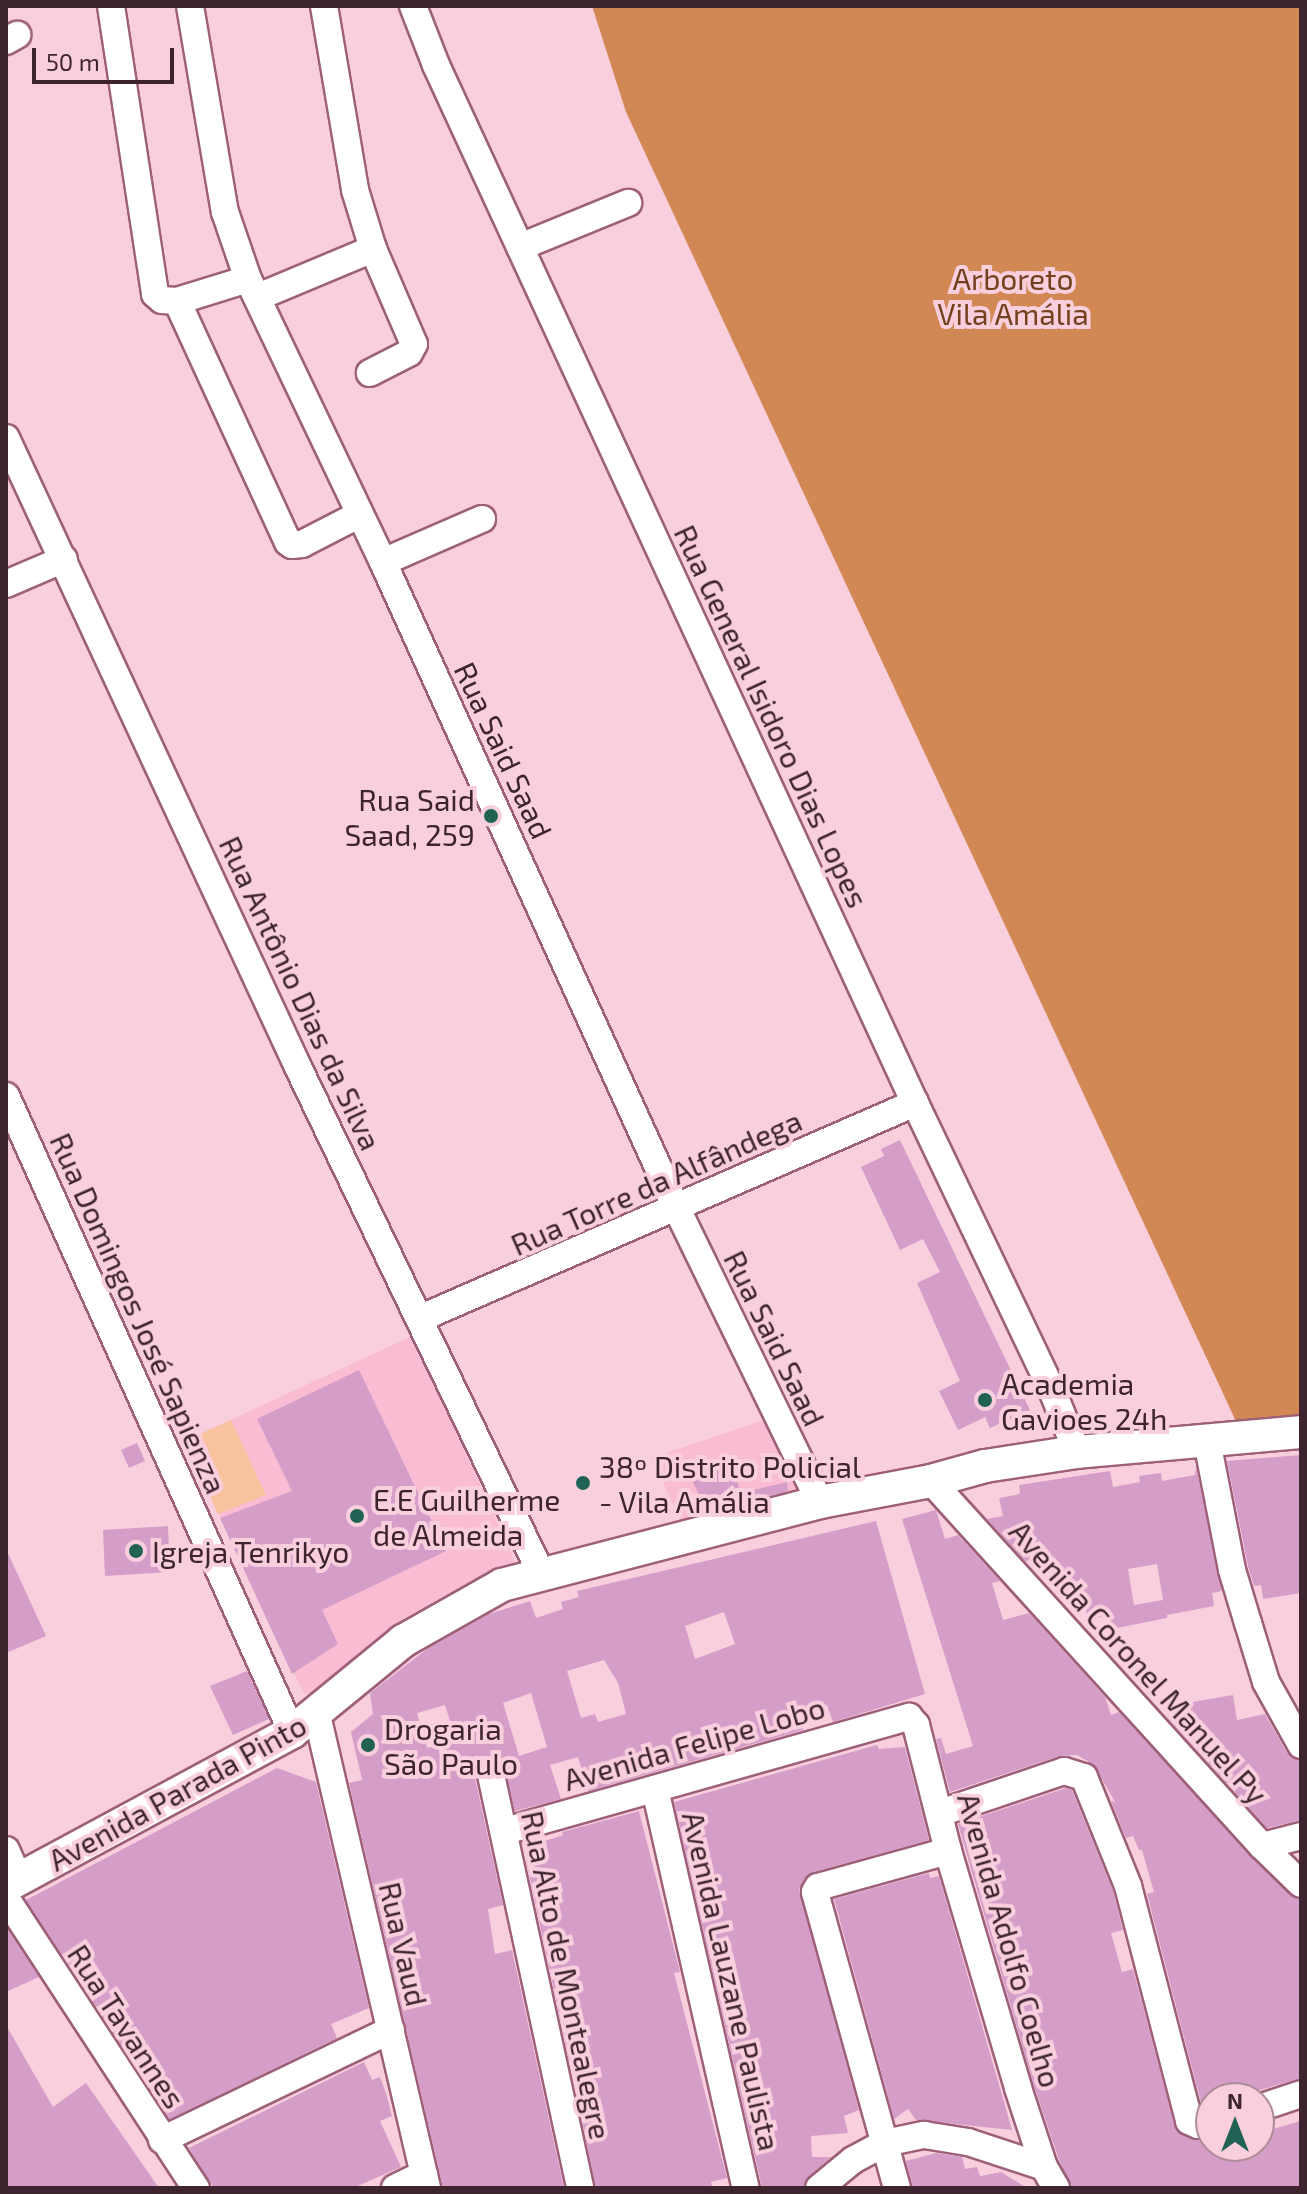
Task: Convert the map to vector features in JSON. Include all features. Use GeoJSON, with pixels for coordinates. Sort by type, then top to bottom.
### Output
{"type":"FeatureCollection","features":[{"type":"Feature","properties":{"kind":"main road","name":"Avenida Parada Pinto"},"geometry":{"type":"LineString","coordinates":[[10,1888],[305,1724],[403,1641],[502,1585],[820,1502],[931,1481],[985,1466],[1077,1452],[1301,1432]]}},
{"type":"Feature","properties":{"kind":"street"},"geometry":{"type":"LineString","coordinates":[[111,6],[153,289],[158,298],[177,301],[253,288],[373,249]]}},
{"type":"Feature","properties":{"kind":"street","name":"Rua Said Saad"},"geometry":{"type":"LineString","coordinates":[[190,6],[225,212],[253,288],[383,562],[677,1209],[820,1502]]}},
{"type":"Feature","properties":{"kind":"street"},"geometry":{"type":"LineString","coordinates":[[324,6],[348,154],[373,249],[414,344],[409,353],[370,373]]}},
{"type":"Feature","properties":{"kind":"street","name":"Rua General Isidoro Dias Lopes"},"geometry":{"type":"LineString","coordinates":[[413,6],[520,247],[915,1103],[1054,1395],[1077,1452]]}},
{"type":"Feature","properties":{"kind":"street"},"geometry":{"type":"LineString","coordinates":[[520,247],[628,203]]}},
{"type":"Feature","properties":{"kind":"street"},"geometry":{"type":"LineString","coordinates":[[177,301],[288,542],[297,546],[360,514]]}},
{"type":"Feature","properties":{"kind":"street","name":"Rua Antônio Dias da Silva"},"geometry":{"type":"LineString","coordinates":[[6,438],[298,1067],[541,1573]]}},
{"type":"Feature","properties":{"kind":"street"},"geometry":{"type":"LineString","coordinates":[[383,562],[482,519]]}},
{"type":"Feature","properties":{"kind":"street"},"geometry":{"type":"LineString","coordinates":[[6,584],[64,559]]}},
{"type":"Feature","properties":{"kind":"street","name":"Rua Domingos José Sapienza"},"geometry":{"type":"LineString","coordinates":[[6,1096],[305,1724]]}},
{"type":"Feature","properties":{"kind":"street","name":"Rua Torre da Alfândega"},"geometry":{"type":"LineString","coordinates":[[421,1318],[915,1103]]}},
{"type":"Feature","properties":{"kind":"street"},"geometry":{"type":"LineString","coordinates":[[1207,1441],[1232,1570],[1266,1682],[1301,1745]]}},
{"type":"Feature","properties":{"kind":"street","name":"Avenida Coronel Manuel Py"},"geometry":{"type":"LineString","coordinates":[[931,1481],[1262,1846],[1301,1884]]}},
{"type":"Feature","properties":{"kind":"street","name":"Avenida Felipe Lobo"},"geometry":{"type":"LineString","coordinates":[[505,1831],[901,1717]]}},
{"type":"Feature","properties":{"kind":"street","name":"Avenida Adolfo Coelho"},"geometry":{"type":"LineString","coordinates":[[901,1717],[909,1717],[916,1725],[948,1851],[1050,2178]]}},
{"type":"Feature","properties":{"kind":"street","name":"Rua Vaud"},"geometry":{"type":"LineString","coordinates":[[305,1724],[391,2030],[425,2181]]}},
{"type":"Feature","properties":{"kind":"street"},"geometry":{"type":"LineString","coordinates":[[940,1813],[1064,1771],[1084,1777],[1128,1886],[1189,2121],[1195,2124]]}},
{"type":"Feature","properties":{"kind":"street","name":"Rua Alto de Montealegre"},"geometry":{"type":"LineString","coordinates":[[491,1775],[580,2188]]}},
{"type":"Feature","properties":{"kind":"street","name":"Avenida Lauzane Paulista"},"geometry":{"type":"LineString","coordinates":[[655,1789],[746,2188]]}},
{"type":"Feature","properties":{"kind":"street"},"geometry":{"type":"LineString","coordinates":[[1262,1846],[1301,1836]]}},
{"type":"Feature","properties":{"kind":"street","name":"Rua Tavannes"},"geometry":{"type":"LineString","coordinates":[[6,1850],[10,1888],[162,2140],[196,2188]]}},
{"type":"Feature","properties":{"kind":"street"},"geometry":{"type":"LineString","coordinates":[[897,2188],[816,1889],[948,1851]]}},
{"type":"Feature","properties":{"kind":"street"},"geometry":{"type":"LineString","coordinates":[[162,2140],[391,2030]]}},
{"type":"Feature","properties":{"kind":"street"},"geometry":{"type":"LineString","coordinates":[[1275,2103],[1301,2094]]}},
{"type":"Feature","properties":{"kind":"street"},"geometry":{"type":"LineString","coordinates":[[819,2188],[853,2160],[885,2143],[924,2135],[948,2136],[1050,2178]]}},
{"type":"Feature","properties":{"kind":"street"},"geometry":{"type":"LineString","coordinates":[[395,2188],[425,2181]]}},
{"type":"Feature","properties":{"kind":"shaded area","name":"E.E Guilherme de Almeida"},"geometry":{"type":"Polygon","coordinates":[[[412,1336],[516,1564],[463,1585],[401,1620],[310,1693],[304,1694],[185,1441],[412,1336]]]}},
{"type":"Feature","properties":{"kind":"shaded area"},"geometry":{"type":"Polygon","coordinates":[[[767,1419],[802,1494],[682,1523],[651,1458],[767,1419]]]}},
{"type":"Feature","properties":{"kind":"shaded area"},"geometry":{"type":"Polygon","coordinates":[[[231,1420],[266,1495],[218,1514],[185,1441],[231,1420]]]}},
{"type":"Feature","properties":{"kind":"green space","name":"Arboreto Vila Amália"},"geometry":{"type":"Polygon","coordinates":[[[592,6],[1301,6],[1301,1425],[1241,1432],[626,112],[592,6]]]}},
{"type":"Feature","properties":{"kind":"building"},"geometry":{"type":"Polygon","coordinates":[[[900,1140],[1030,1410],[990,1428],[985,1417],[958,1430],[939,1391],[960,1381],[917,1283],[940,1272],[923,1239],[900,1250],[861,1167],[884,1156],[881,1149],[900,1140]]]}},
{"type":"Feature","properties":{"kind":"building"},"geometry":{"type":"Polygon","coordinates":[[[359,1370],[446,1551],[322,1610],[338,1644],[292,1674],[220,1518],[292,1491],[257,1419],[359,1370]]]}},
{"type":"Feature","properties":{"kind":"building"},"geometry":{"type":"Polygon","coordinates":[[[137,1443],[145,1461],[129,1468],[121,1450],[137,1443]]]}},
{"type":"Feature","properties":{"kind":"building"},"geometry":{"type":"Polygon","coordinates":[[[1301,1455],[1301,1593],[1263,1599],[1261,1585],[1254,1586],[1248,1566],[1227,1461],[1301,1455]]]}},
{"type":"Feature","properties":{"kind":"building"},"geometry":{"type":"Polygon","coordinates":[[[730,1460],[741,1493],[787,1482],[788,1491],[698,1514],[697,1504],[703,1502],[689,1475],[730,1460]]]}},
{"type":"Feature","properties":{"kind":"building"},"geometry":{"type":"Polygon","coordinates":[[[1196,1466],[1222,1591],[1212,1593],[1214,1606],[1167,1615],[1167,1618],[1112,1629],[1109,1615],[1088,1620],[1080,1581],[1063,1584],[1060,1569],[1043,1572],[1040,1558],[1025,1561],[987,1519],[1003,1516],[999,1498],[1020,1494],[1019,1485],[1110,1471],[1113,1487],[1140,1482],[1139,1476],[1161,1473],[1162,1481],[1195,1475],[1196,1466]],[[1157,1564],[1128,1569],[1134,1605],[1163,1600],[1157,1564]]]}},
{"type":"Feature","properties":{"kind":"building"},"geometry":{"type":"Polygon","coordinates":[[[936,1510],[945,1539],[958,1535],[1000,1581],[992,1583],[1003,1620],[1029,1613],[1105,1697],[1111,1715],[1119,1712],[1251,1857],[1290,1895],[1301,1900],[1301,2078],[1275,2086],[1275,2082],[1196,2082],[1147,1894],[1154,1892],[1142,1850],[1139,1850],[1133,1836],[1126,1838],[1111,1801],[1115,1802],[1094,1765],[1077,1755],[1059,1756],[950,1792],[936,1739],[941,1738],[946,1754],[973,1746],[902,1519],[936,1510]]]}},
{"type":"Feature","properties":{"kind":"building"},"geometry":{"type":"Polygon","coordinates":[[[876,1521],[925,1694],[833,1722],[827,1705],[798,1714],[803,1730],[588,1791],[578,1757],[550,1765],[561,1799],[515,1811],[503,1765],[495,1760],[480,1764],[475,1778],[503,1905],[488,1909],[495,1954],[512,1950],[564,2188],[443,2188],[349,1783],[362,1780],[351,1732],[373,1714],[370,1693],[427,1649],[489,1614],[530,1601],[536,1618],[563,1609],[561,1602],[579,1597],[577,1591],[876,1521]],[[724,1612],[685,1626],[695,1659],[735,1644],[724,1612]],[[604,1660],[567,1671],[581,1718],[595,1714],[598,1722],[626,1714],[618,1683],[604,1660]],[[531,1693],[503,1703],[519,1756],[547,1747],[531,1693]],[[445,1705],[417,1713],[427,1748],[456,1740],[445,1705]]]}},
{"type":"Feature","properties":{"kind":"building","name":"Igreja Tenrikyo"},"geometry":{"type":"Polygon","coordinates":[[[168,1526],[170,1572],[105,1576],[103,1530],[168,1526]]]}},
{"type":"Feature","properties":{"kind":"building"},"geometry":{"type":"Polygon","coordinates":[[[6,1549],[46,1636],[6,1653],[6,1549]]]}},
{"type":"Feature","properties":{"kind":"building"},"geometry":{"type":"Polygon","coordinates":[[[247,1671],[269,1719],[233,1735],[210,1686],[247,1671]]]}},
{"type":"Feature","properties":{"kind":"building"},"geometry":{"type":"Polygon","coordinates":[[[1233,1695],[1237,1720],[1265,1714],[1287,1753],[1301,1761],[1301,1820],[1267,1828],[1168,1718],[1183,1715],[1181,1704],[1233,1695]]]}},
{"type":"Feature","properties":{"kind":"building"},"geometry":{"type":"Polygon","coordinates":[[[877,1745],[879,1749],[905,1747],[929,1840],[814,1872],[804,1879],[799,1890],[859,2110],[844,2116],[848,2133],[811,2136],[812,2157],[831,2157],[809,2176],[803,2188],[762,2188],[674,1802],[877,1745]]]}},
{"type":"Feature","properties":{"kind":"building"},"geometry":{"type":"Polygon","coordinates":[[[277,1768],[316,1782],[369,2008],[331,2024],[337,2038],[170,2119],[26,1900],[277,1768]]]}},
{"type":"Feature","properties":{"kind":"building"},"geometry":{"type":"Polygon","coordinates":[[[1066,1788],[1072,1790],[1113,1891],[1123,1930],[1111,1933],[1122,1972],[1133,1969],[1176,2131],[1195,2140],[1195,2162],[1275,2162],[1275,2128],[1301,2121],[1301,2188],[1072,2188],[1059,2160],[1033,2083],[958,1824],[1066,1788]]]}},
{"type":"Feature","properties":{"kind":"building"},"geometry":{"type":"Polygon","coordinates":[[[639,1811],[680,1972],[674,1973],[727,2178],[711,2182],[713,2188],[596,2188],[576,2093],[581,2092],[573,2059],[569,2060],[526,1860],[545,1856],[542,1842],[563,1835],[562,1832],[639,1811]]]}},
{"type":"Feature","properties":{"kind":"building"},"geometry":{"type":"Polygon","coordinates":[[[929,1873],[930,1878],[939,1876],[1012,2130],[916,2120],[908,2109],[894,2119],[834,1899],[929,1873]]]}},
{"type":"Feature","properties":{"kind":"building"},"geometry":{"type":"Polygon","coordinates":[[[6,1927],[39,1977],[6,1992],[6,1927]]]}},
{"type":"Feature","properties":{"kind":"building"},"geometry":{"type":"Polygon","coordinates":[[[6,2025],[53,2107],[86,2083],[159,2188],[6,2188],[6,2025]]]}},
{"type":"Feature","properties":{"kind":"building"},"geometry":{"type":"Polygon","coordinates":[[[364,2062],[372,2080],[380,2077],[386,2093],[392,2116],[380,2121],[401,2167],[353,2188],[214,2188],[189,2148],[364,2062]]]}},
{"type":"Feature","properties":{"kind":"building"},"geometry":{"type":"Polygon","coordinates":[[[936,2153],[962,2157],[965,2169],[977,2167],[980,2176],[1001,2172],[1027,2188],[913,2188],[906,2161],[936,2153]]]}},
{"type":"Feature","properties":{"kind":"place","name":"Rua Said Saad, 259"},"geometry":{"type":"Point","coordinates":[491,816]}},
{"type":"Feature","properties":{"kind":"place","name":"Academia Gavioes 24h"},"geometry":{"type":"Point","coordinates":[985,1400]}},
{"type":"Feature","properties":{"kind":"place","name":"38º Distrito Policial - Vila Amália"},"geometry":{"type":"Point","coordinates":[583,1483]}},
{"type":"Feature","properties":{"kind":"place","name":"E.E Guilherme de Almeida"},"geometry":{"type":"Point","coordinates":[357,1516]}},
{"type":"Feature","properties":{"kind":"place","name":"Igreja Tenrikyo"},"geometry":{"type":"Point","coordinates":[136,1551]}},
{"type":"Feature","properties":{"kind":"place","name":"Drogaria São Paulo"},"geometry":{"type":"Point","coordinates":[368,1745]}}]}
